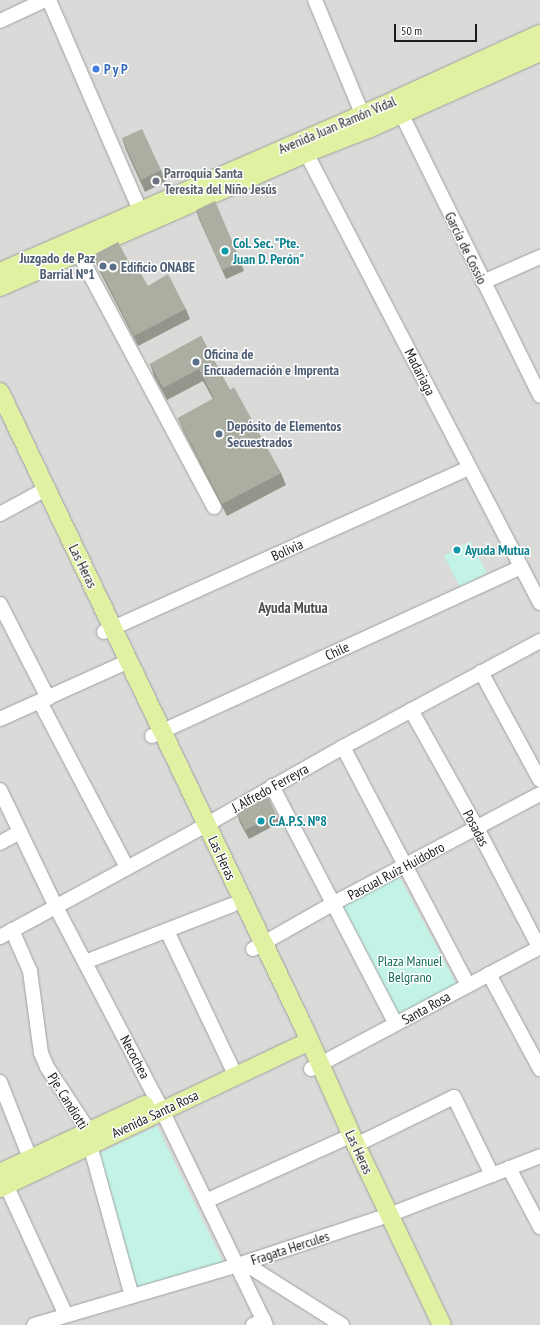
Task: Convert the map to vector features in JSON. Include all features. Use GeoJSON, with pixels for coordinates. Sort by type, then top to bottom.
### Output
{"type":"FeatureCollection","features":[{"type":"Feature","properties":{"kind":"main road","name":"Avenida Juan Ramón Vidal"},"geometry":{"type":"LineString","coordinates":[[398,108],[540,34]]}},
{"type":"Feature","properties":{"kind":"main road","name":"Avenida Juan Ramón Vidal"},"geometry":{"type":"LineString","coordinates":[[0,272],[142,218],[303,147],[540,52]]}},
{"type":"Feature","properties":{"kind":"main road","name":"Avenida Juan Ramón Vidal"},"geometry":{"type":"LineString","coordinates":[[0,287],[79,254],[142,218]]}},
{"type":"Feature","properties":{"kind":"main road","name":"Las Heras"},"geometry":{"type":"LineString","coordinates":[[0,392],[41,491]]}},
{"type":"Feature","properties":{"kind":"main road","name":"Las Heras"},"geometry":{"type":"LineString","coordinates":[[0,415],[41,491],[316,1066],[349,1142],[385,1217],[432,1325]]}},
{"type":"Feature","properties":{"kind":"main road","name":"Las Heras"},"geometry":{"type":"LineString","coordinates":[[202,827],[232,905],[258,947]]}},
{"type":"Feature","properties":{"kind":"main road","name":"Avenida Santa Rosa"},"geometry":{"type":"LineString","coordinates":[[2,1180],[302,1038]]}},
{"type":"Feature","properties":{"kind":"main road","name":"Avenida Santa Rosa"},"geometry":{"type":"LineString","coordinates":[[2,1180],[30,1158],[89,1138]]}},
{"type":"Feature","properties":{"kind":"main road","name":"Las Heras"},"geometry":{"type":"LineString","coordinates":[[385,1217],[442,1325]]}},
{"type":"Feature","properties":{"kind":"street"},"geometry":{"type":"LineString","coordinates":[[0,21],[45,0]]}},
{"type":"Feature","properties":{"kind":"street"},"geometry":{"type":"LineString","coordinates":[[49,0],[142,218]]}},
{"type":"Feature","properties":{"kind":"street"},"geometry":{"type":"LineString","coordinates":[[315,0],[365,122]]}},
{"type":"Feature","properties":{"kind":"street","name":"García de Cossio"},"geometry":{"type":"LineString","coordinates":[[398,108],[540,396]]}},
{"type":"Feature","properties":{"kind":"street","name":"Madariaga"},"geometry":{"type":"LineString","coordinates":[[303,147],[540,603]]}},
{"type":"Feature","properties":{"kind":"street"},"geometry":{"type":"LineString","coordinates":[[79,254],[214,507]]}},
{"type":"Feature","properties":{"kind":"street"},"geometry":{"type":"LineString","coordinates":[[483,282],[540,257]]}},
{"type":"Feature","properties":{"kind":"street","name":"Bolivia"},"geometry":{"type":"LineString","coordinates":[[108,630],[469,468]]}},
{"type":"Feature","properties":{"kind":"street"},"geometry":{"type":"LineString","coordinates":[[0,514],[41,491]]}},
{"type":"Feature","properties":{"kind":"street","name":"Chile"},"geometry":{"type":"LineString","coordinates":[[157,733],[521,566]]}},
{"type":"Feature","properties":{"kind":"street"},"geometry":{"type":"LineString","coordinates":[[0,604],[44,700],[127,868]]}},
{"type":"Feature","properties":{"kind":"street","name":"J. Alfredo Ferreyra"},"geometry":{"type":"LineString","coordinates":[[6,934],[202,827],[272,786],[481,672],[540,642]]}},
{"type":"Feature","properties":{"kind":"street"},"geometry":{"type":"LineString","coordinates":[[0,719],[124,663]]}},
{"type":"Feature","properties":{"kind":"street"},"geometry":{"type":"LineString","coordinates":[[481,672],[540,780]]}},
{"type":"Feature","properties":{"kind":"street","name":"Posadas"},"geometry":{"type":"LineString","coordinates":[[411,710],[477,828],[540,947]]}},
{"type":"Feature","properties":{"kind":"street"},"geometry":{"type":"LineString","coordinates":[[343,748],[468,985]]}},
{"type":"Feature","properties":{"kind":"street"},"geometry":{"type":"LineString","coordinates":[[272,786],[396,1024]]}},
{"type":"Feature","properties":{"kind":"street","name":"Necochea"},"geometry":{"type":"LineString","coordinates":[[0,790],[56,908],[159,1105],[206,1201],[240,1264],[261,1323]]}},
{"type":"Feature","properties":{"kind":"street","name":"Pascual Ruiz Huidobro"},"geometry":{"type":"LineString","coordinates":[[258,947],[334,903],[540,794]]}},
{"type":"Feature","properties":{"kind":"street"},"geometry":{"type":"LineString","coordinates":[[0,843],[20,832]]}},
{"type":"Feature","properties":{"kind":"street"},"geometry":{"type":"LineString","coordinates":[[85,962],[232,905]]}},
{"type":"Feature","properties":{"kind":"street"},"geometry":{"type":"LineString","coordinates":[[167,931],[233,1071]]}},
{"type":"Feature","properties":{"kind":"street","name":"Pje. Candiotti"},"geometry":{"type":"LineString","coordinates":[[6,934],[30,971],[41,1053],[47,1067],[89,1138],[132,1296]]}},
{"type":"Feature","properties":{"kind":"street","name":"Santa Rosa"},"geometry":{"type":"LineString","coordinates":[[316,1066],[540,947]]}},
{"type":"Feature","properties":{"kind":"street"},"geometry":{"type":"LineString","coordinates":[[489,974],[535,1049],[540,1069]]}},
{"type":"Feature","properties":{"kind":"street"},"geometry":{"type":"LineString","coordinates":[[0,1082],[30,1158]]}},
{"type":"Feature","properties":{"kind":"street"},"geometry":{"type":"LineString","coordinates":[[206,1201],[454,1097],[492,1175]]}},
{"type":"Feature","properties":{"kind":"street","name":"Fragata Hercules"},"geometry":{"type":"LineString","coordinates":[[34,1325],[240,1264],[385,1217],[540,1156]]}},
{"type":"Feature","properties":{"kind":"street"},"geometry":{"type":"LineString","coordinates":[[509,1168],[540,1227]]}},
{"type":"Feature","properties":{"kind":"street"},"geometry":{"type":"LineString","coordinates":[[2,1180],[66,1315]]}},
{"type":"Feature","properties":{"kind":"street"},"geometry":{"type":"LineString","coordinates":[[240,1264],[342,1325]]}},
{"type":"Feature","properties":{"kind":"shaded area"},"geometry":{"type":"Polygon","coordinates":[[[0,0],[540,0],[540,1325],[0,1325],[0,0]]]}},
{"type":"Feature","properties":{"kind":"green space"},"geometry":{"type":"Polygon","coordinates":[[[470,541],[487,573],[460,587],[444,556],[470,541]]]}},
{"type":"Feature","properties":{"kind":"green space","name":"Plaza Manuel Belgrano"},"geometry":{"type":"Polygon","coordinates":[[[399,876],[457,985],[396,1016],[339,905],[399,876]]]}},
{"type":"Feature","properties":{"kind":"green space"},"geometry":{"type":"Polygon","coordinates":[[[157,1126],[224,1264],[137,1290],[95,1155],[157,1126]]]}},
{"type":"Feature","properties":{"kind":"building","name":"Parroquia Santa Teresita del Niño Jesús"},"geometry":{"type":"Polygon","coordinates":[[[142,129],[161,170],[141,180],[122,138],[142,129]]]}},
{"type":"Feature","properties":{"kind":"building","name":"Col. Sec. \"Pte. Juan D. Perón\""},"geometry":{"type":"Polygon","coordinates":[[[215,201],[241,262],[222,270],[196,210],[215,201]]]}},
{"type":"Feature","properties":{"kind":"building"},"geometry":{"type":"Polygon","coordinates":[[[118,242],[129,262],[133,260],[148,286],[168,274],[186,309],[134,336],[93,255],[118,242]]]}},
{"type":"Feature","properties":{"kind":"building"},"geometry":{"type":"Polygon","coordinates":[[[201,336],[230,390],[234,387],[281,473],[222,504],[178,418],[214,398],[199,369],[163,388],[150,364],[201,336]]]}},
{"type":"Feature","properties":{"kind":"building"},"geometry":{"type":"Polygon","coordinates":[[[268,797],[276,814],[245,830],[237,814],[245,810],[243,807],[259,799],[261,801],[268,797]]]}},
{"type":"Feature","properties":{"kind":"place","name":"P y P"},"geometry":{"type":"Point","coordinates":[96,69]}},
{"type":"Feature","properties":{"kind":"place","name":"Parroquia Santa Teresita del Niño Jesús"},"geometry":{"type":"Point","coordinates":[156,181]}},
{"type":"Feature","properties":{"kind":"place","name":"Col. Sec. \"Pte. Juan D. Perón\""},"geometry":{"type":"Point","coordinates":[225,251]}},
{"type":"Feature","properties":{"kind":"place","name":"Juzgado de Paz Barrial Nº1"},"geometry":{"type":"Point","coordinates":[103,266]}},
{"type":"Feature","properties":{"kind":"place","name":"Edificio ONABE"},"geometry":{"type":"Point","coordinates":[113,267]}},
{"type":"Feature","properties":{"kind":"place","name":"Oficina de Encuadernación e Imprenta"},"geometry":{"type":"Point","coordinates":[196,362]}},
{"type":"Feature","properties":{"kind":"place","name":"Depósito de Elementos Secuestrados"},"geometry":{"type":"Point","coordinates":[219,434]}},
{"type":"Feature","properties":{"kind":"place","name":"Ayuda Mutua"},"geometry":{"type":"Point","coordinates":[457,550]}},
{"type":"Feature","properties":{"kind":"place","name":"C.A.P.S. Nº8"},"geometry":{"type":"Point","coordinates":[261,821]}},
{"type":"Feature","properties":{"kind":"district","name":"Ayuda Mutua"},"geometry":{"type":"Point","coordinates":[293,608]}}]}
